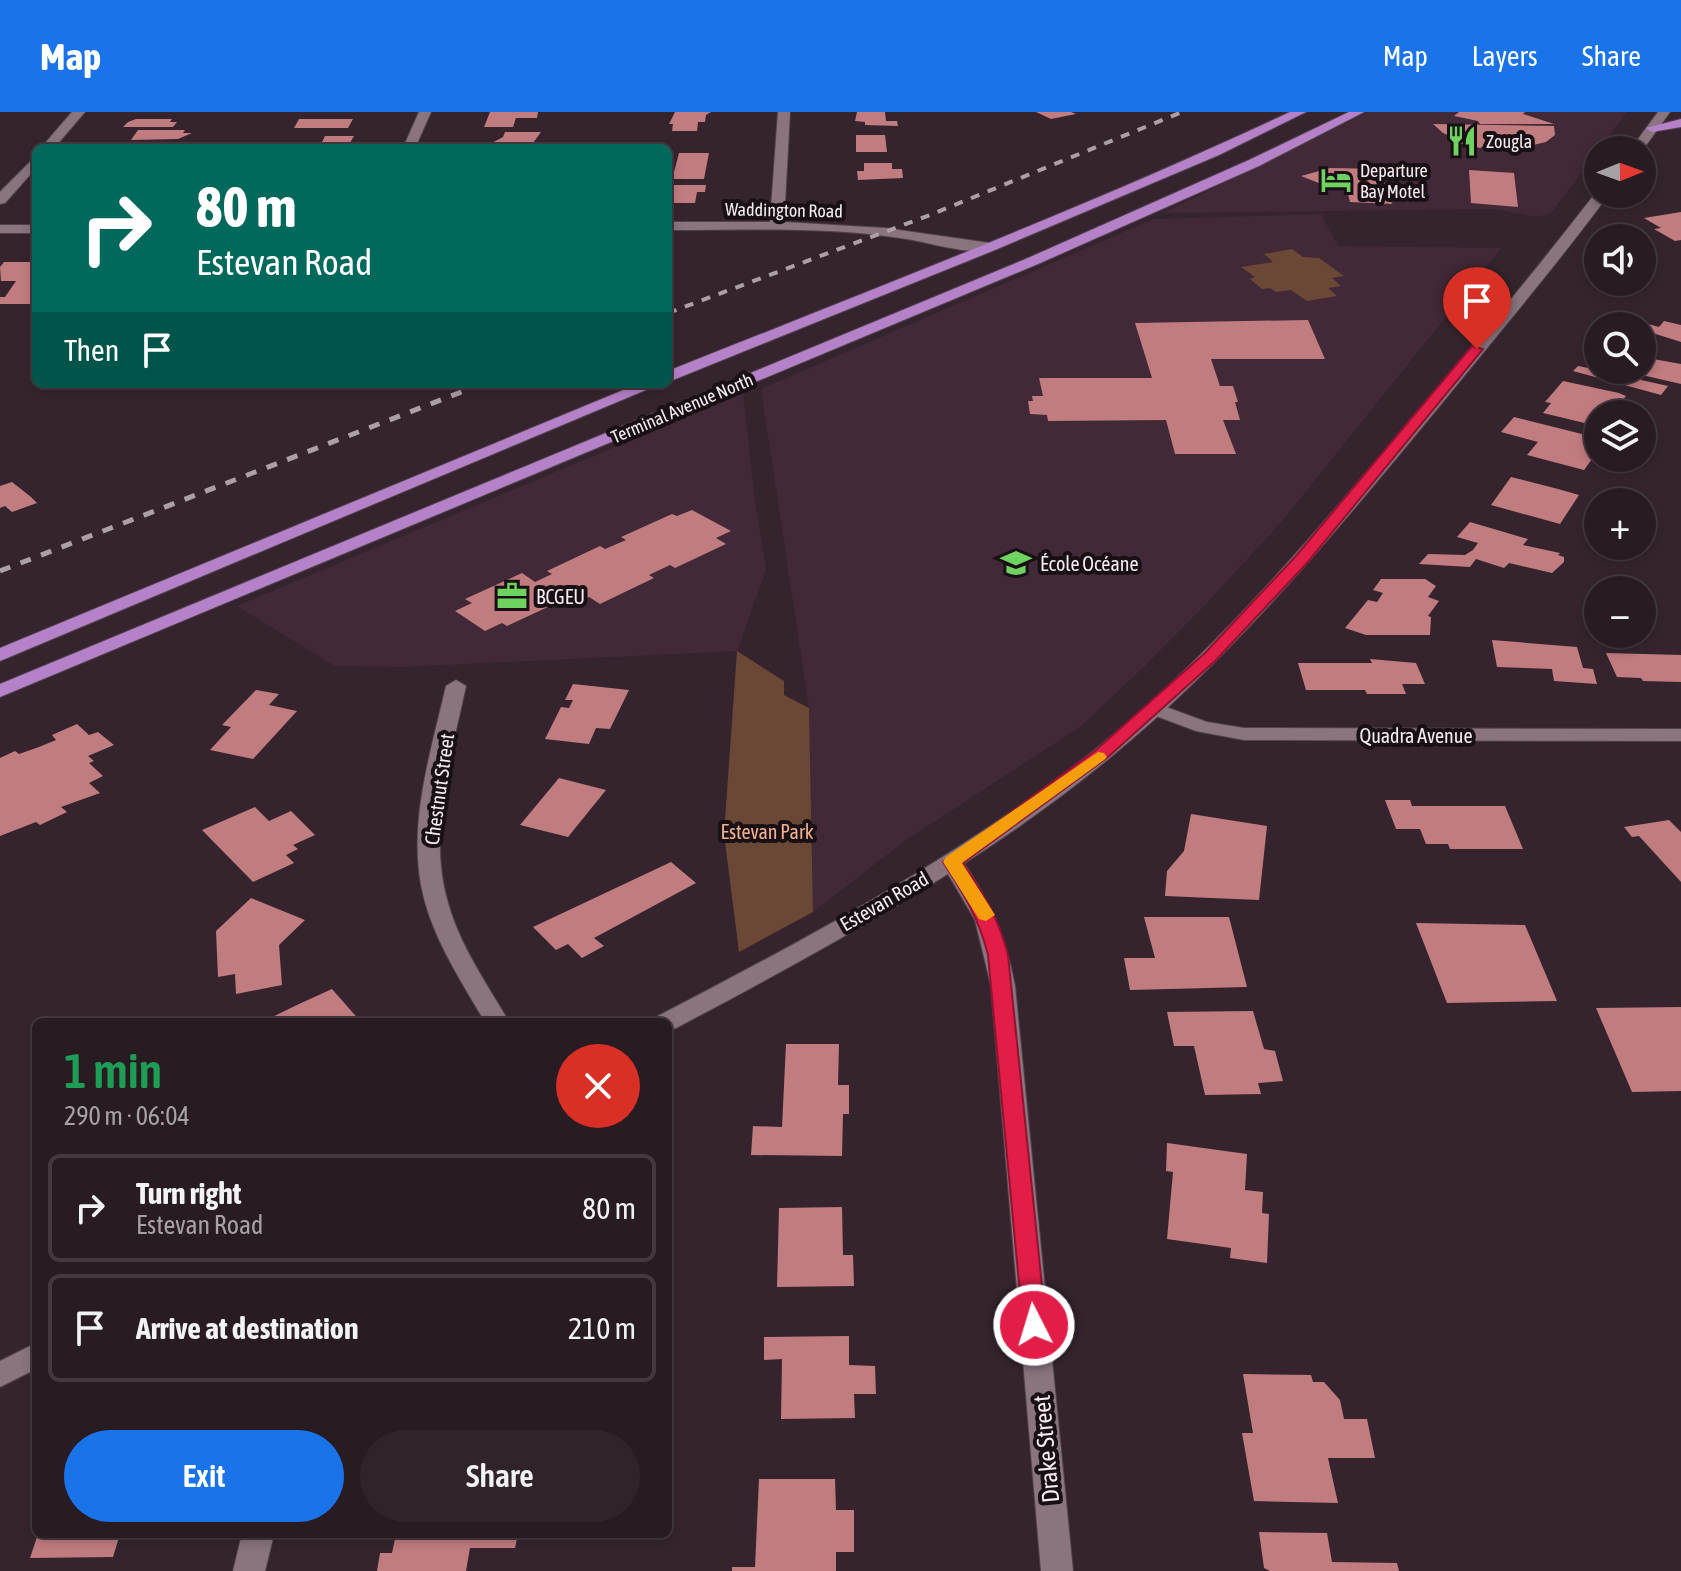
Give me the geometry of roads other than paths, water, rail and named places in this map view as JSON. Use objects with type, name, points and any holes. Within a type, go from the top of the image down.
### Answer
[{"type":"main road","name":"Terminal Avenue North","points":[[672,375],[990,247],[1215,152],[1300,112]]},
{"type":"main road","name":"Terminal Avenue North","points":[[0,691],[1033,261],[1254,163],[1358,112]]},
{"type":"main road","points":[[1652,128],[1681,123]]},
{"type":"main road","points":[[825,347],[867,315],[975,271],[991,259],[990,247],[1025,245],[1158,193],[1254,163]]},
{"type":"main road","name":"Terminal Avenue North","points":[[0,655],[642,388]]},
{"type":"street","points":[[51,144],[79,112]]},
{"type":"street","points":[[411,144],[425,112]]},
{"type":"street","points":[[777,226],[784,112]]},
{"type":"street","points":[[1646,136],[1664,112]]},
{"type":"street","points":[[0,200],[32,164]]},
{"type":"street","name":"Estevan Road","points":[[672,1019],[952,862],[1066,782],[1155,709],[1301,560],[1590,208]]},
{"type":"street","name":"Waddington Road","points":[[672,226],[777,226],[900,233],[950,245],[990,247]]},
{"type":"street","points":[[0,229],[32,229]]},
{"type":"street","name":"Chestnut Street","points":[[456,686],[433,801],[429,846],[432,886],[445,927],[495,1018]]},
{"type":"street","name":"Quadra Avenue","points":[[1155,709],[1203,727],[1256,734],[1681,735]]},
{"type":"street","name":"Drake Street","points":[[952,862],[991,925],[1003,986],[1057,1571]]},
{"type":"street","points":[[0,1375],[32,1357]]},
{"type":"street","points":[[249,1571],[257,1538]]},
{"type":"railway","points":[[672,312],[930,215],[1182,112]]},
{"type":"railway","points":[[0,571],[472,388]]},
{"type":"place","name":"Zougla","points":[[1462,141]]},
{"type":"place","name":"Departure Bay Motel","points":[[1336,180]]},
{"type":"place","name":"École Océane","points":[[1016,563]]},
{"type":"place","name":"BCGEU","points":[[512,596]]},
{"type":"park label","name":"Estevan Park","points":[[767,831]]}]
